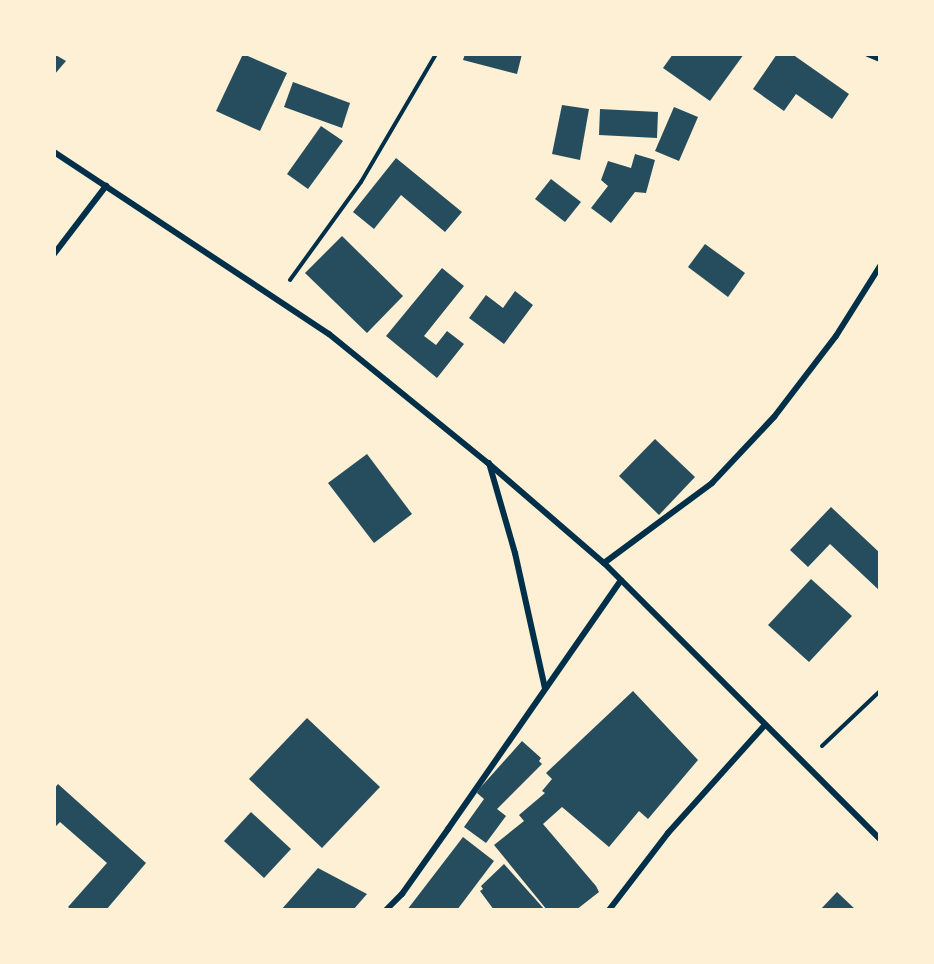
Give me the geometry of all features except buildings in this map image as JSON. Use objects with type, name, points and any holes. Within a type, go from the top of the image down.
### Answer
[{"type":"street","points":[[868,54],[880,59]]},
{"type":"street","points":[[54,152],[329,334],[488,463],[604,563],[880,839]]},
{"type":"street","points":[[54,254],[106,186]]},
{"type":"street","points":[[604,563],[712,483],[767,425],[836,336],[880,266]]},
{"type":"street","points":[[488,463],[515,553],[545,688]]},
{"type":"street","points":[[386,910],[402,894],[621,580]]},
{"type":"street","points":[[609,910],[668,833],[765,725]]},
{"type":"path","points":[[276,300],[361,182],[436,54]]},
{"type":"path","points":[[804,763],[880,691]]}]
